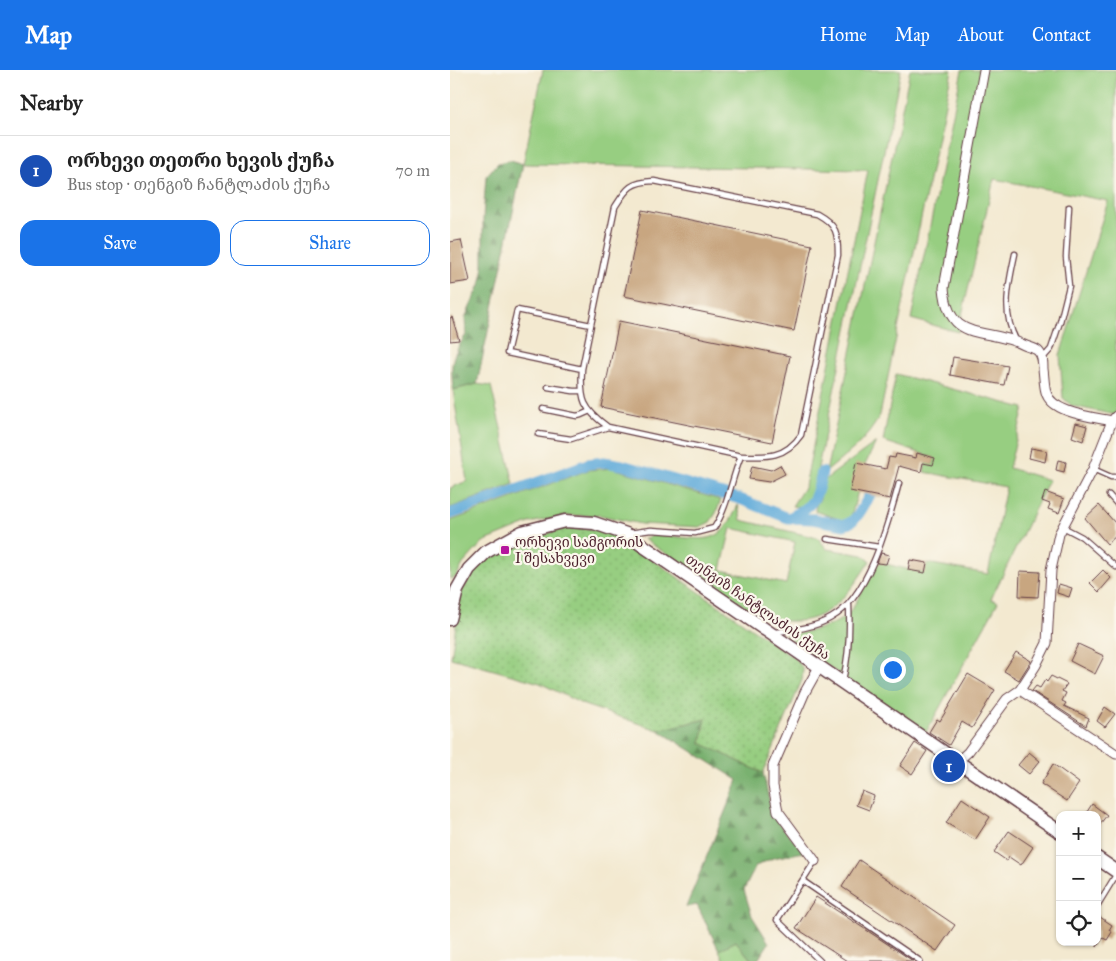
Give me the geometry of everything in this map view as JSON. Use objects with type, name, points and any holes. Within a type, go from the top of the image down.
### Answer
[{"type":"street","points":[[957,762],[968,752],[1007,699],[1020,690],[1047,643],[1051,570],[1059,534],[1093,469],[1114,418],[1073,413],[1054,405],[1046,393],[1042,358],[1038,351],[1016,341],[966,330],[955,322],[945,305],[944,288],[984,70]]},
{"type":"street","name":"თენგიზ ჩანტლაძის ქუჩა","points":[[450,619],[454,589],[469,569],[486,552],[522,532],[566,521],[594,523],[626,534],[1056,829]]},
{"type":"street","points":[[815,861],[778,811],[773,786],[773,766],[805,692],[819,667]]},
{"type":"street","points":[[1020,690],[1116,754]]},
{"type":"street","points":[[1101,861],[1116,871]]},
{"type":"lane","points":[[654,181],[817,214],[831,222],[838,238],[838,255],[801,435],[795,444],[781,453],[769,457],[741,456],[608,427],[595,418],[584,404],[580,390],[582,369],[615,207],[625,191],[638,182],[654,181]]},
{"type":"lane","points":[[1042,358],[1051,349],[1069,286],[1066,258],[1069,207]]},
{"type":"lane","points":[[1015,254],[1007,303],[1010,328],[1016,341]]},
{"type":"lane","points":[[582,369],[507,352],[517,310],[591,325]]},
{"type":"lane","points":[[548,387],[573,391],[580,390]]},
{"type":"lane","points":[[543,409],[577,416],[582,416],[590,411]]},
{"type":"lane","points":[[538,434],[571,439],[608,427]]},
{"type":"lane","points":[[626,534],[651,530],[695,533],[714,528],[723,511],[732,478],[741,456]]},
{"type":"lane","points":[[1093,469],[1114,478]]},
{"type":"lane","points":[[771,633],[805,628],[831,618],[849,605],[868,576],[900,484]]},
{"type":"lane","points":[[1109,496],[1116,504]]},
{"type":"lane","points":[[1063,527],[1082,537],[1116,567]]},
{"type":"lane","points":[[827,539],[878,547]]},
{"type":"lane","points":[[842,684],[847,662],[850,631],[849,605]]},
{"type":"lane","points":[[815,861],[777,920],[820,961]]},
{"type":"lane","points":[[1100,901],[1116,875]]},
{"type":"lane","points":[[802,881],[920,961]]},
{"type":"green space","points":[[543,70],[901,70],[815,482],[810,500],[801,507],[792,506],[805,486],[868,170],[523,164]]},
{"type":"green space","points":[[910,70],[952,70],[880,415],[863,439],[826,472]]},
{"type":"green space","points":[[962,70],[1116,70],[1116,415],[1072,406],[1063,398],[1060,355],[1108,201],[994,179],[958,332],[911,319]]},
{"type":"green space","points":[[511,160],[523,164],[477,384],[453,390],[454,355],[466,335],[465,318],[480,285],[483,272],[483,219],[486,176],[498,163]]},
{"type":"green space","points":[[896,374],[1024,408],[1009,468],[1049,480],[991,599],[998,602],[924,736],[785,635],[820,629],[844,617],[857,600],[877,562],[924,573],[927,563],[988,574],[1006,487],[924,472],[926,463],[933,465],[935,458],[883,441]]},
{"type":"green space","points":[[477,384],[491,386],[514,484],[450,508],[450,488],[467,481],[453,390]]},
{"type":"green space","points":[[876,442],[865,465],[851,517],[848,520],[842,520],[815,511],[820,499],[823,481]]},
{"type":"green space","points":[[612,468],[721,500],[710,522],[700,527],[641,524],[599,515],[565,516],[529,523],[483,542],[463,564],[456,577],[450,579],[450,521],[588,470]]},
{"type":"green space","points":[[738,505],[741,520],[818,538],[827,549],[863,555],[870,561],[849,591],[821,615],[797,621],[784,621],[761,617],[644,539],[657,535],[695,538],[712,537],[726,527]],"holes":[[[731,528],[795,542],[786,584],[721,570]]]},
{"type":"green space","points":[[566,528],[596,529],[621,538],[796,659],[803,669],[802,680],[763,773],[701,743],[706,719],[658,730],[584,705],[540,683],[451,658],[461,592],[475,570],[490,557],[510,546]]},
{"type":"green space","points":[[706,719],[701,743],[763,773],[773,816],[804,852],[773,858],[756,866],[744,890],[752,916],[769,943],[757,961],[752,961],[736,941],[719,950],[697,905],[686,907],[738,780],[658,730]]},
{"type":"green space","points":[[736,941],[752,961],[724,961],[719,950]]},
{"type":"building","points":[[642,210],[812,245],[794,331],[624,296]]},
{"type":"building","points":[[461,240],[470,281],[450,284],[450,242]]},
{"type":"building","points":[[452,317],[459,340],[450,341],[450,318]]},
{"type":"building","points":[[619,321],[790,356],[772,442],[601,407]]},
{"type":"building","points":[[953,357],[1008,366],[1004,385],[950,375]]},
{"type":"building","points":[[1076,423],[1087,426],[1083,441],[1072,437]]},
{"type":"building","points":[[1031,448],[1047,451],[1045,462],[1029,458]]},
{"type":"building","points":[[917,453],[935,458],[933,465],[923,463],[921,472],[899,466],[890,499],[850,491],[856,463],[886,469],[889,457],[895,458],[896,454],[916,458]]},
{"type":"building","points":[[1058,460],[1066,462],[1064,472],[1056,470]]},
{"type":"building","points":[[780,465],[785,474],[769,482],[749,479],[752,466],[771,470]]},
{"type":"building","points":[[1045,492],[1064,499],[1059,513],[1048,509],[1050,504],[1042,501]]},
{"type":"building","points":[[1099,505],[1116,524],[1116,536],[1107,544],[1085,518]]},
{"type":"building","points":[[881,553],[889,555],[886,564],[877,563]]},
{"type":"building","points":[[910,560],[927,563],[925,573],[908,570]]},
{"type":"building","points":[[1103,570],[1111,578],[1099,592],[1090,583]]},
{"type":"building","points":[[1020,571],[1040,572],[1038,597],[1019,596]]},
{"type":"building","points":[[1059,584],[1072,588],[1069,597],[1057,593]]},
{"type":"building","points":[[1078,644],[1104,656],[1095,674],[1070,661]]},
{"type":"building","points":[[1016,652],[1031,661],[1019,680],[1004,671]]},
{"type":"building","points":[[968,674],[995,690],[972,728],[962,722],[949,745],[929,732],[937,719],[940,721]]},
{"type":"building","points":[[1051,676],[1067,684],[1062,691],[1066,693],[1062,701],[1066,703],[1064,706],[1089,718],[1086,726],[1032,691],[1036,686],[1040,688],[1045,680],[1047,682]]},
{"type":"building","points":[[1105,707],[1115,714],[1105,727],[1097,721]]},
{"type":"building","points":[[915,743],[927,751],[912,774],[900,766]]},
{"type":"building","points":[[1029,752],[1040,761],[1029,774],[1018,765]]},
{"type":"building","points":[[1053,764],[1079,783],[1067,801],[1041,784]]},
{"type":"building","points":[[862,791],[874,796],[869,810],[856,805]]},
{"type":"building","points":[[962,798],[990,817],[975,840],[946,823]]},
{"type":"building","points":[[1092,804],[1107,815],[1101,823],[1101,811],[1088,811]]},
{"type":"building","points":[[1009,831],[1033,847],[1021,865],[1009,857],[1007,861],[994,852]]},
{"type":"building","points":[[859,860],[955,925],[937,951],[842,887]]},
{"type":"building","points":[[816,897],[913,961],[847,961],[796,928]]},
{"type":"building","points":[[1101,918],[1112,925],[1109,930],[1112,932],[1107,940],[1103,938],[1101,941]]},
{"type":"waterway","points":[[450,514],[588,464],[604,462],[622,465],[740,499],[788,518],[813,519],[844,525],[853,521],[870,495]]},
{"type":"waterway","points":[[791,517],[806,508],[814,499],[822,472]]},
{"type":"place","name":"ორხევი სამგორის I შესახვევი","points":[[505,550]]},
{"type":"place","name":"ორხევი თეთრი ხევის ქუჩა","points":[[949,766]]}]
